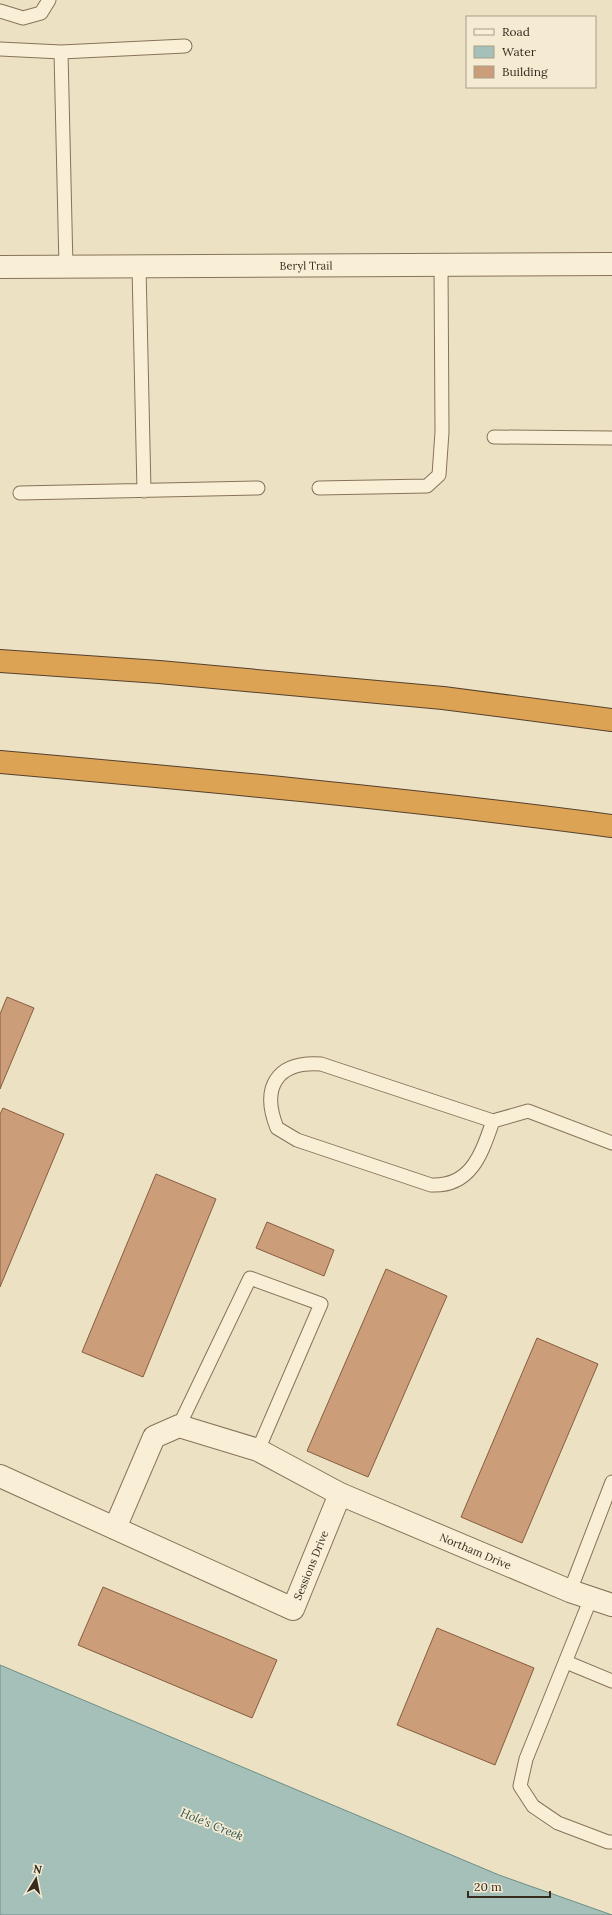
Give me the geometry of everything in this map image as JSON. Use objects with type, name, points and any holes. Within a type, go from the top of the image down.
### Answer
[{"type":"highway","points":[[0,661],[159,672],[443,698],[612,720]]},
{"type":"highway","points":[[0,762],[285,788],[479,808],[612,826]]},
{"type":"street","name":"Beryl Trail","points":[[0,267],[612,264]]},
{"type":"street","points":[[115,1528],[154,1437],[179,1426],[258,1450],[340,1494]]},
{"type":"street","name":"Sessions Drive","points":[[0,1476],[293,1609],[340,1494]]},
{"type":"street","name":"Northam Drive","points":[[340,1494],[570,1590],[612,1605]]},
{"type":"lane","points":[[0,11],[23,18],[41,13],[49,0]]},
{"type":"lane","points":[[0,49],[61,52],[185,46]]},
{"type":"lane","points":[[61,52],[66,267]]},
{"type":"lane","points":[[320,488],[427,486],[439,475],[442,432],[441,265]]},
{"type":"lane","points":[[139,266],[144,491]]},
{"type":"lane","points":[[494,437],[612,438]]},
{"type":"lane","points":[[20,493],[258,488]]},
{"type":"lane","points":[[493,1121],[480,1156],[471,1169],[452,1182],[441,1186],[431,1185],[297,1140],[277,1128],[270,1102],[272,1087],[280,1074],[292,1066],[307,1063],[321,1064],[493,1121],[528,1111],[612,1143]]},
{"type":"lane","points":[[179,1426],[250,1278],[322,1304],[258,1450]]},
{"type":"lane","points":[[570,1590],[612,1482]]},
{"type":"lane","points":[[592,1598],[526,1759],[520,1786],[533,1806],[558,1823],[608,1842],[612,1842]]},
{"type":"lane","points":[[566,1662],[612,1681]]},
{"type":"water","name":"Hole's Creek","points":[[0,1665],[499,1875],[612,1915],[0,1915]]},
{"type":"building","points":[[7,997],[34,1008],[0,1089],[0,1014]]},
{"type":"building","points":[[3,1108],[64,1134],[0,1287],[0,1114]]},
{"type":"building","points":[[156,1174],[216,1199],[143,1377],[82,1352]]},
{"type":"building","points":[[267,1222],[334,1250],[324,1276],[256,1248]]},
{"type":"building","points":[[386,1269],[447,1296],[368,1477],[307,1451]]},
{"type":"building","points":[[537,1338],[598,1364],[522,1543],[461,1517]]},
{"type":"building","points":[[103,1587],[277,1660],[252,1718],[78,1645]]},
{"type":"building","points":[[437,1628],[534,1668],[495,1765],[397,1725]]}]
